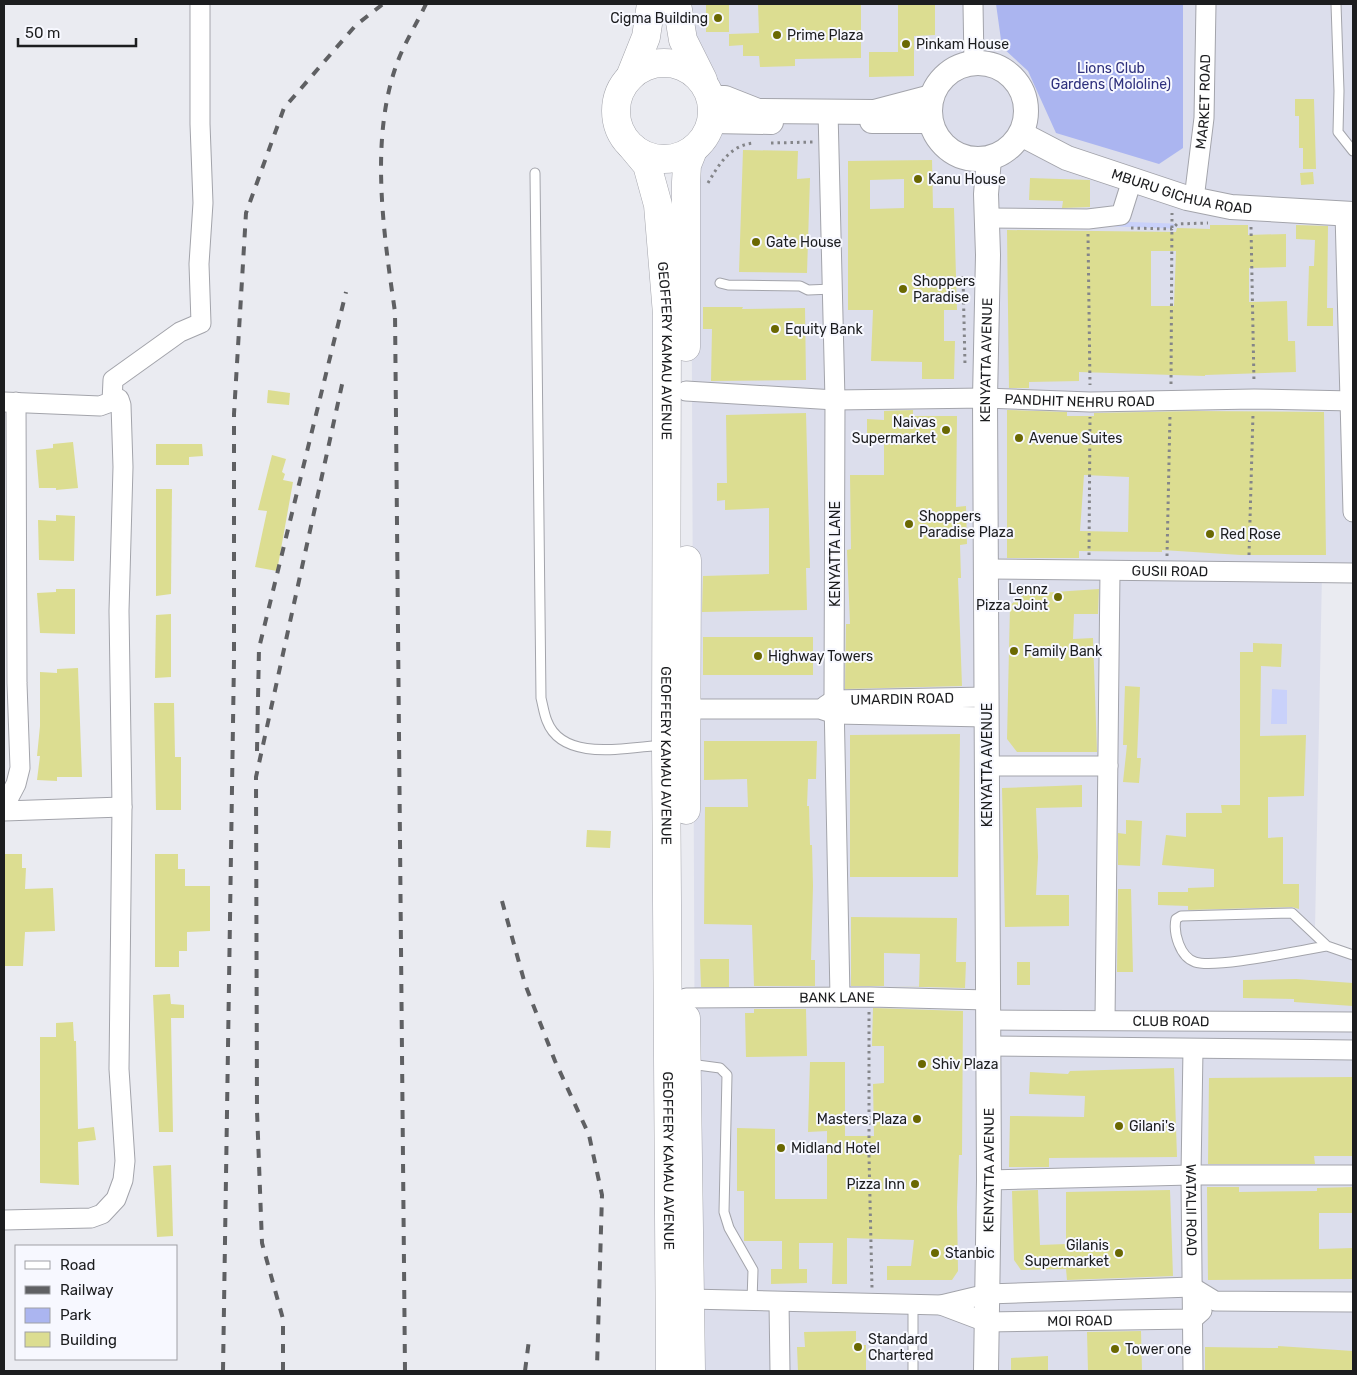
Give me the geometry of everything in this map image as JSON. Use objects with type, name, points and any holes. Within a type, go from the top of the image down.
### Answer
[{"type":"highway","points":[[651,4],[646,37],[630,77],[621,90],[616,105],[617,120],[622,135],[632,147],[646,156],[662,159],[678,157],[693,150],[705,137],[710,101],[683,40],[678,4]]},
{"type":"highway","points":[[630,77],[644,67],[653,64],[661,62],[679,64],[694,73],[710,101]]},
{"type":"highway","name":"GEOFFERY KAMAU AVENUE","points":[[632,147],[647,165],[652,182],[662,236],[667,314],[666,745],[670,1371]]},
{"type":"highway","name":"GEOFFERY KAMAU AVENUE","points":[[691,1371],[686,998],[686,182],[687,166],[693,150]]},
{"type":"street","points":[[112,402],[114,380],[180,332],[201,323],[199,264],[203,203],[200,124],[200,4]]},
{"type":"street","points":[[973,4],[974,62]]},
{"type":"street","name":"MARKET ROAD","points":[[1183,197],[1204,118],[1206,4]]},
{"type":"street","points":[[974,62],[999,67],[1014,78],[1023,93],[1026,111],[1020,134],[1004,152],[989,158],[974,160],[958,156],[945,148],[936,136],[930,121],[931,97],[944,76],[974,62]]},
{"type":"street","points":[[829,125],[931,97]]},
{"type":"street","points":[[710,101],[725,98],[758,111],[829,125],[930,121]]},
{"type":"street","name":"KENYATTA LANE","points":[[829,125],[835,400],[829,708],[840,997]]},
{"type":"street","name":"MBURU GICHUA ROAD","points":[[1020,134],[1067,158],[1183,197],[1251,208],[1349,213]]},
{"type":"street","name":"KENYATTA AVENUE","points":[[986,1371],[989,1180],[986,766],[988,569],[985,398],[989,158]]},
{"type":"street","points":[[987,218],[1088,219],[1121,215],[1132,180]]},
{"type":"street","points":[[1349,213],[1353,512]]},
{"type":"street","name":"PANDHIT NEHRU ROAD","points":[[686,391],[835,400],[985,398],[1090,402],[1254,399],[1353,401]]},
{"type":"street","points":[[4,807],[16,784],[20,768],[10,402],[100,406],[119,399],[122,415],[119,611],[122,807],[119,1069],[124,1161],[123,1180],[116,1199],[102,1214],[91,1218],[4,1220]]},
{"type":"street","name":"GUSII ROAD","points":[[988,569],[1110,572],[1353,573]]},
{"type":"street","points":[[1105,1020],[1110,572]]},
{"type":"street","name":"UMARDIN ROAD","points":[[686,709],[986,707]]},
{"type":"street","points":[[986,766],[1108,766]]},
{"type":"street","points":[[4,811],[122,807]]},
{"type":"street","name":"BANK LANE","points":[[686,998],[870,997],[988,1010]]},
{"type":"street","name":"CLUB ROAD","points":[[988,1010],[1030,1020],[1344,1022]]},
{"type":"street","points":[[1030,1020],[1031,1047]]},
{"type":"street","points":[[1139,1021],[1140,1048]]},
{"type":"street","points":[[1170,1021],[1170,1049]]},
{"type":"street","points":[[1218,1021],[1218,1049]]},
{"type":"street","points":[[1248,1021],[1249,1050]]},
{"type":"street","points":[[1344,1022],[1344,1050]]},
{"type":"street","name":"CLUB ROAD","points":[[987,1046],[1344,1050]]},
{"type":"street","name":"WATALII ROAD","points":[[1192,1049],[1193,1371]]},
{"type":"street","points":[[989,1180],[1191,1175],[1353,1175]]},
{"type":"street","points":[[1192,1287],[1215,1300],[1353,1302]]},
{"type":"street","name":"MOI ROAD","points":[[690,1299],[941,1306],[987,1294],[1192,1287]]},
{"type":"street","points":[[1193,1319],[1215,1300]]},
{"type":"street","points":[[779,1302],[780,1371]]},
{"type":"street","name":"MOI ROAD","points":[[941,1306],[986,1322],[1193,1319]]},
{"type":"lane","points":[[1336,4],[1339,91],[1338,132],[1353,151]]},
{"type":"lane","points":[[535,173],[541,698],[547,722],[557,737],[569,745],[586,750],[666,745]]},
{"type":"lane","points":[[720,283],[728,285],[800,286],[808,290],[833,290]]},
{"type":"lane","points":[[1328,946],[1218,963],[1195,962],[1188,958],[1181,948],[1176,936],[1175,924],[1181,916],[1292,913],[1328,946],[1353,955]]},
{"type":"lane","points":[[688,1063],[720,1068],[727,1075],[724,1212],[728,1228],[753,1270],[752,1302]]},
{"type":"lane","points":[[913,1305],[913,1371]]},
{"type":"path","points":[[706,187],[717,167],[736,147],[829,125]]},
{"type":"path","points":[[1166,572],[1171,400],[1172,229],[1183,197]]},
{"type":"path","points":[[1249,573],[1254,399],[1251,208]]},
{"type":"path","points":[[1088,219],[1089,571]]},
{"type":"path","points":[[1127,228],[1172,229],[1177,224],[1213,223]]},
{"type":"path","points":[[870,997],[869,1146],[872,1304]]},
{"type":"shaded area","points":[[673,4],[1353,4],[1353,573],[1322,574],[1315,930],[1328,945],[1353,954],[1353,1371],[696,1371],[691,147],[700,140],[710,125],[715,103]]},
{"type":"shaded area","points":[[1272,689],[1287,690],[1287,724],[1271,724]]},
{"type":"green space","name":"Lions Club Gardens (Mololine)","points":[[996,4],[1183,4],[1183,148],[1159,164],[1056,133],[1028,71],[1002,47]]},
{"type":"building","name":"Cigma Building","points":[[706,4],[729,4],[729,32],[706,32]]},
{"type":"building","points":[[758,4],[861,4],[861,58],[795,59],[795,66],[760,67],[759,56],[743,56],[743,45],[729,46],[729,34],[759,33]]},
{"type":"building","name":"Pinkam House","points":[[898,4],[935,4],[935,35],[914,36],[914,76],[869,77],[869,52],[898,52]]},
{"type":"building","points":[[1295,99],[1314,99],[1316,169],[1303,169],[1303,148],[1299,148],[1299,116],[1295,116]]},
{"type":"building","points":[[743,150],[798,151],[797,179],[810,178],[807,273],[739,272]]},
{"type":"building","points":[[932,160],[933,208],[954,208],[957,310],[944,310],[944,341],[955,341],[954,379],[922,379],[922,362],[871,361],[873,310],[848,310],[848,161]],"holes":[[[904,179],[904,208],[870,209],[870,180]]]},
{"type":"building","points":[[1313,172],[1314,184],[1301,185],[1300,173]]},
{"type":"building","points":[[1030,178],[1090,180],[1090,207],[1062,208],[1063,201],[1029,200]]},
{"type":"building","points":[[1210,225],[1248,225],[1248,235],[1286,234],[1286,267],[1249,268],[1249,302],[1287,301],[1288,341],[1295,341],[1296,372],[1205,376],[1079,372],[1079,381],[1029,382],[1029,388],[1009,388],[1007,230],[1176,232],[1177,228],[1210,229]],"holes":[[[1151,251],[1176,251],[1174,306],[1151,306]]]},
{"type":"building","points":[[1296,225],[1328,226],[1327,308],[1333,308],[1333,326],[1307,326],[1309,266],[1314,266],[1315,240],[1296,239]]},
{"type":"building","name":"Equity Bank","points":[[703,307],[743,307],[742,309],[805,308],[806,380],[711,381],[712,329],[703,329]]},
{"type":"building","points":[[268,390],[290,393],[289,405],[267,403]]},
{"type":"building","points":[[913,410],[913,416],[957,416],[956,507],[966,506],[967,544],[960,545],[961,578],[958,578],[962,686],[845,689],[846,624],[850,624],[847,550],[851,549],[850,475],[884,475],[884,439],[867,439],[867,419],[884,420],[884,411]]},
{"type":"building","points":[[1007,410],[1067,412],[1067,416],[1094,416],[1094,413],[1194,411],[1324,412],[1326,555],[1241,555],[1162,550],[1162,552],[1079,551],[1079,558],[1007,558]],"holes":[[[1084,475],[1129,477],[1128,532],[1080,531]]]},
{"type":"building","points":[[806,413],[810,568],[806,568],[807,610],[702,612],[703,576],[769,574],[769,508],[725,510],[725,500],[717,501],[717,483],[727,483],[726,415]]},
{"type":"building","points":[[73,442],[78,488],[56,490],[56,488],[39,488],[36,450],[53,448],[53,444]]},
{"type":"building","points":[[156,444],[202,444],[203,456],[189,457],[189,465],[156,465]]},
{"type":"building","points":[[272,455],[286,459],[282,472],[285,474],[283,480],[293,482],[277,571],[255,567],[267,511],[258,510]]},
{"type":"building","points":[[156,489],[172,489],[171,594],[156,596]]},
{"type":"building","points":[[56,515],[75,516],[74,561],[39,560],[38,520],[56,521]]},
{"type":"building","points":[[56,589],[75,589],[75,634],[40,633],[37,593],[56,592]]},
{"type":"building","points":[[1099,589],[1098,614],[1074,614],[1073,639],[1093,638],[1097,752],[1017,752],[1007,739],[1010,605],[1025,594]]},
{"type":"building","points":[[171,614],[171,677],[155,678],[156,615]]},
{"type":"building","name":"Highway Towers","points":[[703,637],[813,637],[813,675],[703,675]]},
{"type":"building","points":[[1253,643],[1282,644],[1281,667],[1261,666],[1260,736],[1306,735],[1304,796],[1268,797],[1268,838],[1283,837],[1283,884],[1299,884],[1299,909],[1292,907],[1188,910],[1188,906],[1158,905],[1158,892],[1188,892],[1188,888],[1214,887],[1214,869],[1162,865],[1166,835],[1186,837],[1186,813],[1222,813],[1221,805],[1240,805],[1240,652],[1253,652]]},
{"type":"building","points":[[78,668],[82,777],[57,777],[57,781],[37,780],[40,756],[37,756],[40,726],[40,672],[57,673],[57,669]]},
{"type":"building","points":[[1125,686],[1140,687],[1137,758],[1141,758],[1139,783],[1123,782],[1127,745],[1123,745]]},
{"type":"building","points":[[154,703],[174,703],[175,757],[181,757],[181,810],[156,810]]},
{"type":"building","points":[[960,734],[958,877],[850,877],[850,735]]},
{"type":"building","points":[[704,741],[817,741],[816,779],[808,779],[807,806],[809,806],[810,845],[812,845],[811,960],[815,960],[815,986],[754,986],[752,925],[704,924],[705,807],[748,807],[747,779],[704,780]]},
{"type":"building","points":[[1082,785],[1082,807],[1036,808],[1038,857],[1036,895],[1069,895],[1069,926],[1005,927],[1002,788]]},
{"type":"building","points":[[1126,820],[1142,821],[1140,866],[1118,865],[1118,833],[1126,834]]},
{"type":"building","points":[[587,830],[611,831],[610,848],[586,847]]},
{"type":"building","points":[[5,854],[22,854],[22,868],[26,868],[25,889],[53,888],[55,931],[25,932],[23,966],[4,966]]},
{"type":"building","points":[[155,854],[178,854],[178,869],[185,869],[185,886],[210,886],[210,931],[187,932],[187,951],[179,951],[179,967],[155,967]]},
{"type":"building","points":[[1118,889],[1131,889],[1133,972],[1117,972]]},
{"type":"building","points":[[851,917],[957,918],[956,962],[966,962],[965,988],[919,987],[920,954],[884,953],[884,986],[851,986]]},
{"type":"building","points":[[700,959],[729,959],[729,987],[701,987]]},
{"type":"building","points":[[1017,962],[1030,962],[1030,985],[1017,985]]},
{"type":"building","points":[[1296,979],[1353,983],[1353,1006],[1294,1002],[1294,999],[1243,998],[1243,980]]},
{"type":"building","points":[[170,994],[171,1004],[184,1005],[184,1018],[171,1018],[173,1132],[159,1132],[153,995]]},
{"type":"building","points":[[873,1008],[963,1011],[962,1155],[959,1155],[957,1207],[958,1271],[952,1280],[887,1280],[887,1266],[911,1266],[914,1240],[847,1238],[847,1284],[832,1284],[833,1243],[799,1243],[799,1269],[807,1269],[807,1283],[771,1284],[771,1269],[782,1269],[782,1241],[744,1241],[744,1191],[737,1191],[737,1128],[775,1129],[775,1199],[827,1199],[827,1131],[808,1132],[810,1062],[845,1062],[845,1136],[874,1136],[873,1084],[884,1083],[884,1046],[872,1046]]},
{"type":"building","points":[[754,1009],[806,1009],[807,1056],[746,1057],[745,1013],[754,1013]]},
{"type":"building","points":[[73,1022],[74,1041],[76,1041],[78,1129],[94,1127],[96,1140],[78,1142],[79,1185],[40,1183],[40,1037],[56,1037],[56,1023]]},
{"type":"building","name":"Gilani's","points":[[1174,1068],[1177,1157],[1049,1158],[1049,1167],[1009,1167],[1010,1116],[1084,1117],[1085,1096],[1029,1094],[1030,1072],[1068,1074],[1070,1071]]},
{"type":"building","points":[[1353,1077],[1353,1156],[1314,1156],[1315,1164],[1208,1164],[1209,1078]]},
{"type":"building","points":[[171,1165],[173,1236],[157,1237],[153,1166]]},
{"type":"building","points":[[1207,1187],[1239,1187],[1239,1192],[1317,1191],[1317,1188],[1353,1187],[1353,1213],[1319,1213],[1319,1249],[1353,1248],[1353,1279],[1208,1280]]},
{"type":"building","points":[[1038,1190],[1040,1245],[1066,1244],[1066,1192],[1170,1190],[1173,1276],[1067,1280],[1066,1269],[1021,1270],[1014,1260],[1012,1191]]},
{"type":"building","points":[[856,1331],[856,1345],[866,1345],[866,1371],[798,1371],[797,1347],[805,1347],[804,1332]]},
{"type":"building","name":"Tower one","points":[[1141,1331],[1142,1371],[1088,1371],[1087,1332]]},
{"type":"building","points":[[1278,1346],[1353,1351],[1353,1371],[1205,1371],[1205,1347],[1278,1348]]},
{"type":"building","points":[[1048,1356],[1048,1371],[1011,1371],[1011,1358]]},
{"type":"waterway","points":[[1116,224],[1172,226]]},
{"type":"railway","points":[[223,1371],[234,659],[234,414],[246,213],[284,108],[356,25],[383,4]]},
{"type":"railway","points":[[405,1371],[395,312],[384,221],[381,159],[387,98],[395,69],[405,44],[426,4]]},
{"type":"railway","points":[[257,751],[259,648],[346,292]]},
{"type":"railway","points":[[283,1371],[283,1319],[262,1243],[257,1111],[256,777],[343,380]]},
{"type":"railway","points":[[502,901],[525,984],[555,1061],[589,1135],[602,1195],[597,1367]]},
{"type":"railway","points":[[525,1371],[529,1340]]},
{"type":"place","name":"Cigma Building","points":[[718,18]]},
{"type":"place","name":"Prime Plaza","points":[[777,35]]},
{"type":"place","name":"Pinkam House","points":[[906,44]]},
{"type":"place","name":"Kanu House","points":[[918,179]]},
{"type":"place","name":"Gate House","points":[[756,242]]},
{"type":"place","name":"Shoppers Paradise","points":[[903,289]]},
{"type":"place","name":"Equity Bank","points":[[775,329]]},
{"type":"place","name":"Naivas Supermarket","points":[[946,430]]},
{"type":"place","name":"Avenue Suites","points":[[1019,438]]},
{"type":"place","name":"Shoppers Paradise Plaza","points":[[909,524]]},
{"type":"place","name":"Red Rose","points":[[1210,534]]},
{"type":"place","name":"Lennz Pizza Joint","points":[[1058,597]]},
{"type":"place","name":"Family Bank","points":[[1014,651]]},
{"type":"place","name":"Highway Towers","points":[[758,656]]},
{"type":"place","name":"Shiv Plaza","points":[[922,1064]]},
{"type":"place","name":"Masters Plaza","points":[[917,1119]]},
{"type":"place","name":"Gilani's","points":[[1119,1126]]},
{"type":"place","name":"Midland Hotel","points":[[781,1148]]},
{"type":"place","name":"Pizza Inn","points":[[915,1184]]},
{"type":"place","name":"Stanbic","points":[[935,1253]]},
{"type":"place","name":"Gilanis Supermarket","points":[[1119,1253]]},
{"type":"place","name":"Standard Chartered","points":[[858,1347]]},
{"type":"place","name":"Tower one","points":[[1115,1349]]}]
